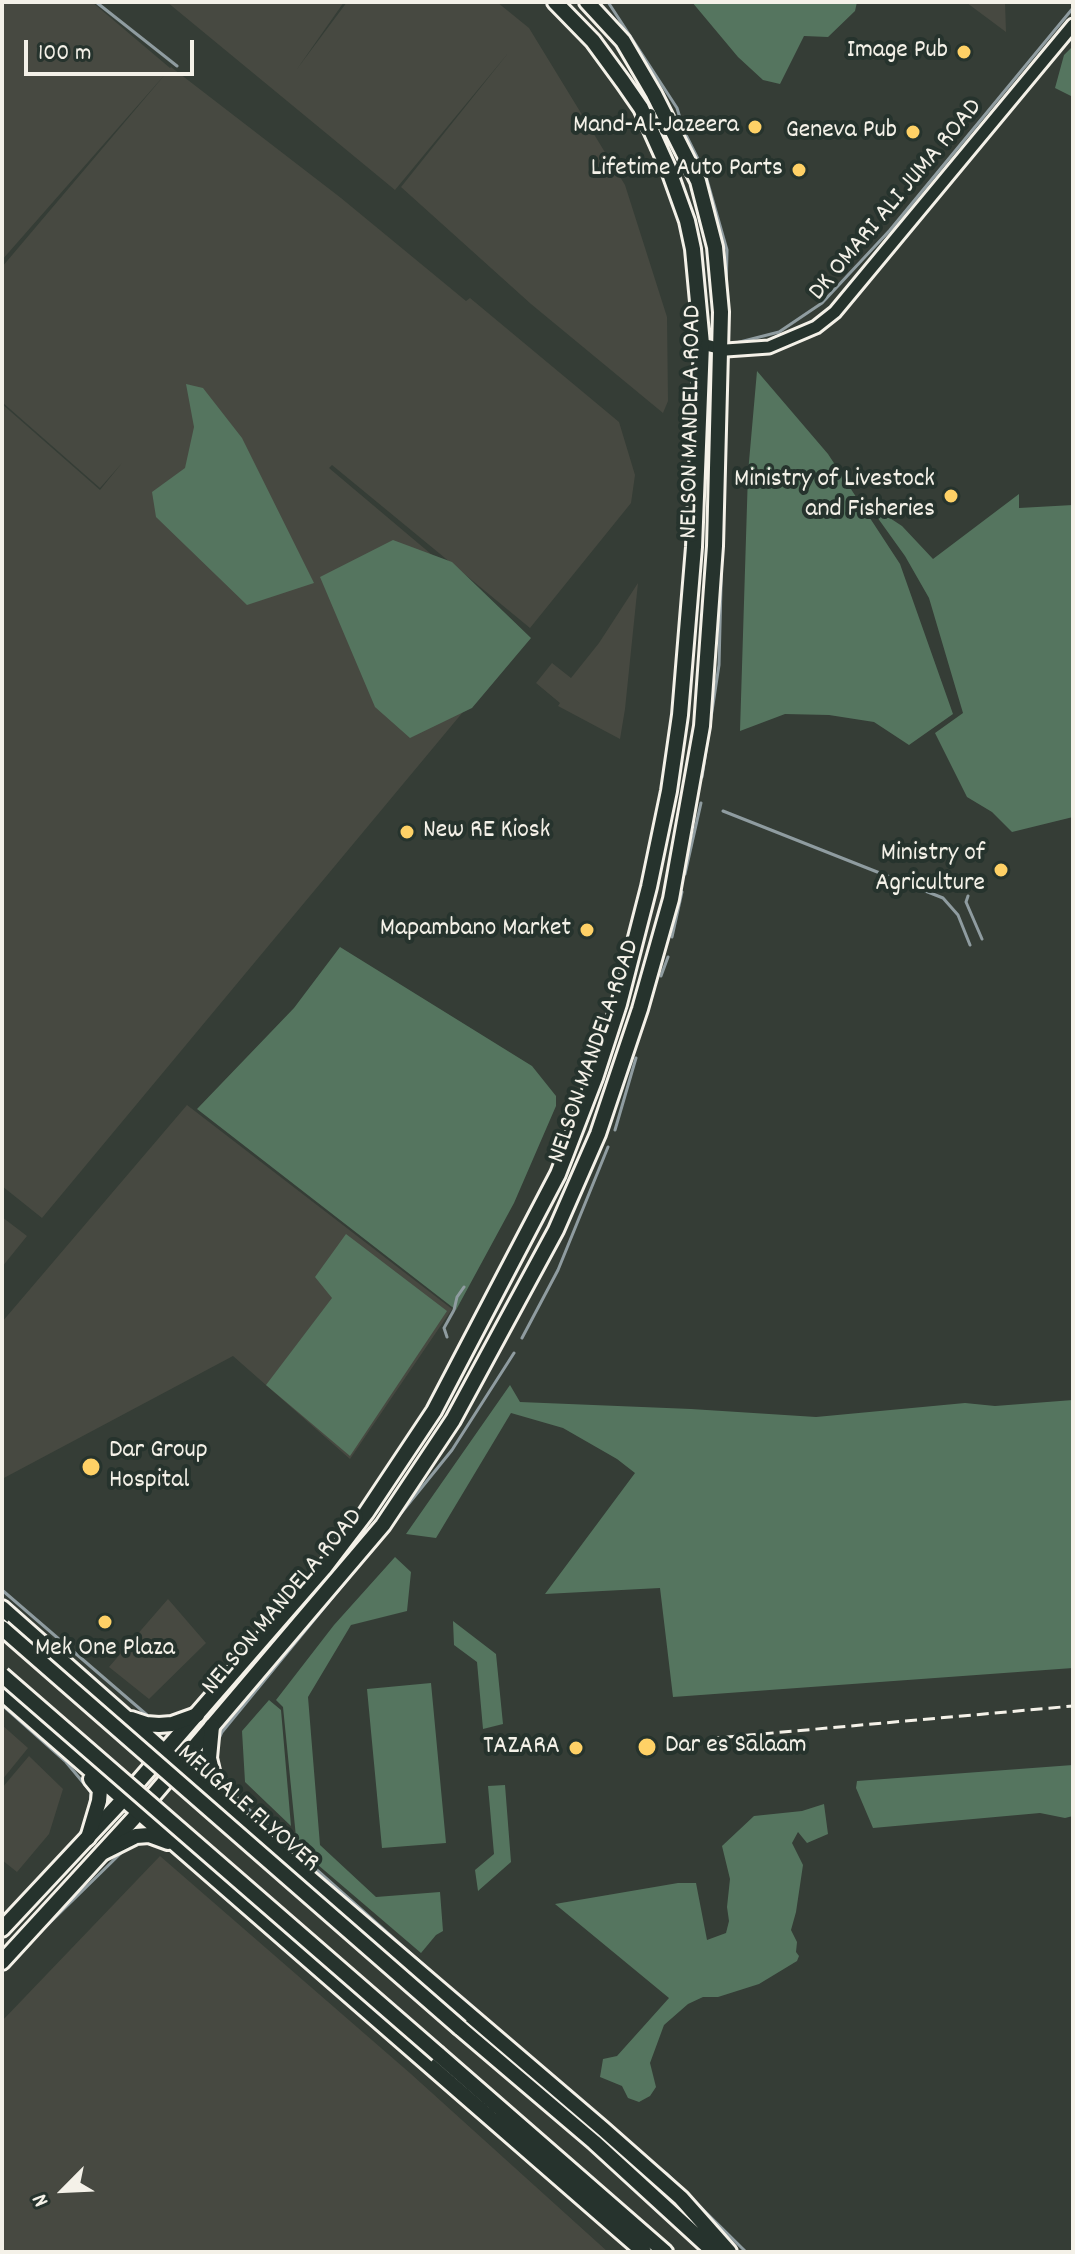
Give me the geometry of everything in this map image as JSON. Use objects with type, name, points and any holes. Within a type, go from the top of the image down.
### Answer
[{"type":"main road","name":"NELSON MANDELA ROAD","points":[[2,1929],[197,1715],[324,1568],[366,1513],[434,1411],[542,1209],[595,1078],[619,1004],[649,887],[669,791],[680,715],[694,547],[702,344],[693,249],[687,221],[668,168],[641,108],[593,41],[555,2]]},
{"type":"main road","name":"NELSON MANDELA ROAD","points":[[2,1962],[180,1765],[383,1525],[453,1420],[556,1230],[598,1134],[640,1009],[671,899],[702,726],[715,546],[721,312],[715,247],[698,181],[623,41],[587,2]]},
{"type":"main road","points":[[2,1608],[244,1822],[681,2198],[729,2252]]},
{"type":"main road","name":"MFUGALE FLYOVER","points":[[2,1628],[594,2142],[714,2252]]},
{"type":"main road","points":[[2,1675],[665,2252]]},
{"type":"main road","points":[[2,1693],[644,2252]]},
{"type":"main road","points":[[124,1716],[159,1725],[197,1715]]},
{"type":"main road","points":[[212,1726],[209,1758],[213,1775],[244,1822]]},
{"type":"main road","points":[[57,1741],[100,1790],[98,1812],[88,1838]]},
{"type":"main road","points":[[104,1852],[123,1841],[149,1835],[162,1838],[185,1852]]},
{"type":"street","name":"DK OMARI ALI JUMA ROAD","points":[[702,344],[721,350],[755,350],[778,344],[816,327],[835,312],[1073,25]]},
{"type":"shaded area","points":[[2,2],[92,2],[170,68],[341,198],[466,301],[470,298],[619,422],[635,475],[631,503],[530,628],[332,465],[329,468],[527,635],[42,1218],[2,1186],[2,404],[100,490],[122,463],[100,488],[2,402],[2,267],[168,71],[2,260]]},
{"type":"shaded area","points":[[167,2],[344,2],[297,69],[347,2],[497,2],[529,28],[625,185],[667,317],[668,401],[663,413],[531,304],[401,187],[509,52],[395,190]]},
{"type":"shaded area","points":[[1005,2],[1006,32],[967,3]]},
{"type":"shaded area","points":[[638,583],[620,739],[558,706],[560,703],[536,683],[552,663],[571,678],[599,643]]},
{"type":"shaded area","points":[[187,1105],[452,1309],[350,1459],[233,1356],[2,1479],[2,1322]]},
{"type":"shaded area","points":[[2,1217],[27,1236],[2,1267]]},
{"type":"shaded area","points":[[168,1599],[206,1643],[149,1699],[109,1667]]},
{"type":"shaded area","points":[[2,1725],[28,1748],[2,1780]]},
{"type":"shaded area","points":[[29,1756],[63,1789],[49,1834],[17,1872],[2,1860],[2,1788]]},
{"type":"shaded area","points":[[160,1856],[411,2074],[608,2252],[2,2252],[2,2021]]},
{"type":"green space","points":[[692,2],[857,2],[855,11],[828,37],[804,36],[780,84],[763,80],[738,57]]},
{"type":"green space","points":[[1073,46],[1073,97],[1055,88],[1064,55]]},
{"type":"green space","points":[[757,371],[828,454],[900,564],[953,714],[909,745],[874,722],[829,715],[785,714],[740,731],[748,473]]},
{"type":"green space","points":[[186,384],[203,388],[242,438],[314,583],[247,605],[156,517],[152,492],[185,468],[194,427]]},
{"type":"green space","points":[[1019,494],[1019,508],[1073,505],[1073,817],[1012,832],[992,812],[967,797],[935,733],[963,713],[929,598],[905,556],[867,503],[902,526],[933,559]]},
{"type":"green space","points":[[393,540],[452,562],[531,638],[472,708],[410,738],[375,707],[320,577]]},
{"type":"green space","points":[[340,947],[532,1066],[556,1096],[556,1106],[514,1203],[456,1310],[197,1109],[294,1008]]},
{"type":"green space","points":[[346,1234],[447,1311],[350,1456],[266,1385],[332,1298],[315,1277]]},
{"type":"green space","points":[[510,1385],[520,1402],[816,1417],[965,1403],[995,1406],[1073,1400],[1073,1668],[673,1697],[660,1588],[545,1594],[635,1473],[617,1459],[563,1428],[511,1413],[436,1538],[406,1534]]},
{"type":"green space","points":[[395,1557],[411,1572],[407,1611],[351,1625],[308,1697],[320,1845],[376,1897],[440,1892],[443,1931],[421,1953],[297,1847],[283,1707],[276,1700],[334,1625]]},
{"type":"green space","points":[[453,1621],[496,1654],[503,1724],[483,1729],[477,1662],[454,1645]]},
{"type":"green space","points":[[431,1683],[446,1843],[382,1848],[367,1689]]},
{"type":"green space","points":[[269,1700],[281,1710],[291,1826],[245,1782],[242,1731]]},
{"type":"green space","points":[[1073,1765],[1073,1816],[1065,1818],[1040,1813],[873,1828],[856,1788],[857,1781]]},
{"type":"green space","points":[[505,1785],[511,1862],[478,1891],[475,1870],[494,1854],[488,1786]]},
{"type":"green space","points":[[824,1804],[828,1834],[807,1843],[798,1832],[792,1843],[803,1865],[791,1930],[797,1942],[797,1961],[759,1984],[718,1997],[703,1997],[688,2004],[664,2025],[650,2063],[656,2087],[650,2096],[639,2102],[628,2098],[622,2086],[600,2077],[603,2059],[617,2056],[669,1998],[555,1904],[678,1883],[696,1883],[707,1940],[726,1933],[730,1879],[722,1846],[754,1816],[802,1811]]},
{"type":"waterway","points":[[96,2],[177,66]]},
{"type":"waterway","points":[[608,2],[677,108],[684,131],[705,173],[727,250],[726,297]]},
{"type":"waterway","points":[[728,345],[779,332],[822,303],[890,230],[1073,8]]},
{"type":"waterway","points":[[702,777],[719,665],[722,548]]},
{"type":"waterway","points":[[685,874],[701,803]]},
{"type":"waterway","points":[[723,811],[943,898],[958,915],[970,945]]},
{"type":"waterway","points":[[672,937],[682,892]]},
{"type":"waterway","points":[[968,896],[966,902],[982,939]]},
{"type":"waterway","points":[[661,976],[668,957]]},
{"type":"waterway","points":[[615,1130],[636,1058]]},
{"type":"waterway","points":[[522,1338],[558,1270],[608,1147]]},
{"type":"waterway","points":[[447,1337],[444,1328],[464,1287]]},
{"type":"waterway","points":[[389,1528],[452,1450],[514,1353]]},
{"type":"waterway","points":[[217,1743],[222,1732],[382,1537]]},
{"type":"waterway","points":[[2,1590],[147,1715]]},
{"type":"waterway","points":[[2,1705],[66,1762],[91,1792],[90,1806]]},
{"type":"waterway","points":[[233,1795],[454,1992]]},
{"type":"waterway","points":[[24,1948],[124,1850]]},
{"type":"waterway","points":[[650,2162],[667,2174],[746,2252]]},
{"type":"railway","points":[[672,1742],[1073,1706]]},
{"type":"place","name":"Image Pub","points":[[964,52]]},
{"type":"place","name":"Mand-Al-Jazeera","points":[[755,127]]},
{"type":"place","name":"Geneva Pub","points":[[913,132]]},
{"type":"place","name":"Lifetime Auto Parts","points":[[799,170]]},
{"type":"place","name":"Ministry of Livestock and Fisheries","points":[[951,496]]},
{"type":"place","name":"New RE Kiosk","points":[[407,832]]},
{"type":"place","name":"Ministry of Agriculture","points":[[1001,870]]},
{"type":"place","name":"Mapambano Market","points":[[587,930]]},
{"type":"place","name":"Dar Group Hospital","points":[[91,1467]]},
{"type":"place","name":"Mek One Plaza","points":[[105,1622]]},
{"type":"place","name":"Dar es Salaam","points":[[647,1747]]},
{"type":"place","name":"TAZARA","points":[[576,1748]]}]
